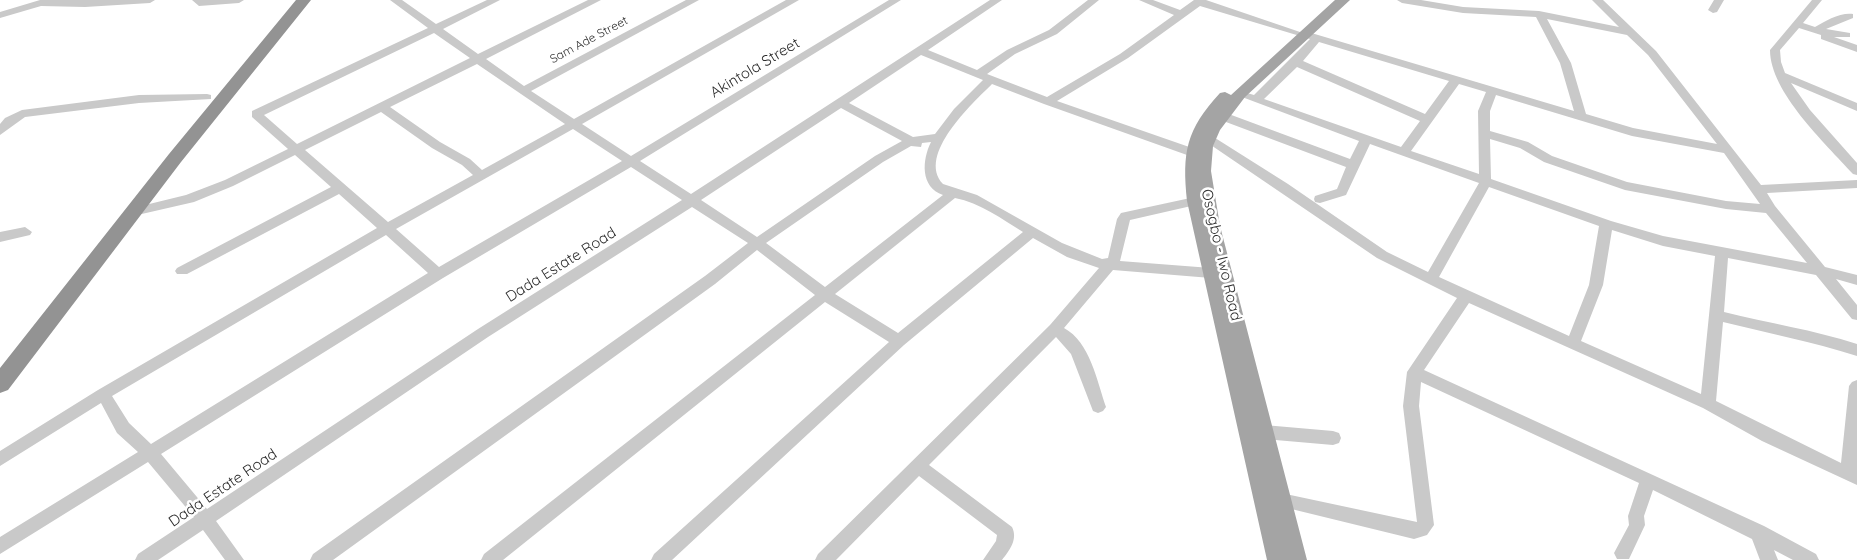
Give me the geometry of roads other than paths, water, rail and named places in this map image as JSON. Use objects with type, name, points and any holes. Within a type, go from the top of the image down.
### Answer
[{"type":"highway","points":[[0,362],[207,97],[290,0]]},
{"type":"highway","points":[[0,384],[133,212],[304,0]]},
{"type":"main road","name":"Osogbo - Iwo Road","points":[[1278,560],[1195,202],[1191,152],[1202,123],[1214,106],[1234,86],[1305,35],[1331,0]]},
{"type":"main road","name":"Osogbo - Iwo Road","points":[[1296,560],[1207,197],[1203,167],[1208,140],[1222,116],[1248,97],[1305,35],[1343,0]]},
{"type":"street","points":[[0,15],[40,3],[85,4],[150,0]]},
{"type":"street","points":[[197,0],[198,3],[239,0]]},
{"type":"street","points":[[395,0],[523,91],[757,244],[825,295],[899,340]]},
{"type":"street","points":[[438,274],[256,114],[495,0]]},
{"type":"street","points":[[133,212],[189,199],[229,183],[476,58],[596,0]]},
{"type":"street","name":"Sam Ade Street","points":[[523,91],[694,0]]},
{"type":"street","points":[[0,459],[103,394],[386,229],[794,0]]},
{"type":"street","name":"Akintola Street","points":[[0,546],[82,493],[150,453],[438,274],[629,162],[896,0]]},
{"type":"street","name":"Dada Estate Road","points":[[144,560],[483,333],[998,0]]},
{"type":"street","points":[[977,75],[1010,52],[1053,32],[1094,0]]},
{"type":"street","points":[[1144,0],[1181,14]]},
{"type":"street","points":[[1402,0],[1464,10],[1539,14],[1632,33]]},
{"type":"street","points":[[1597,0],[1652,53],[1758,189],[1770,209],[1857,315]]},
{"type":"street","points":[[1713,10],[1719,0]]},
{"type":"street","points":[[1816,0],[1774,50],[1772,56],[1779,74],[1810,117],[1857,171]]},
{"type":"street","points":[[1048,102],[1061,92],[1124,56],[1200,1],[1305,35],[1493,89],[1581,118],[1632,132],[1726,150]]},
{"type":"street","points":[[1539,14],[1564,60],[1578,100],[1581,118]]},
{"type":"street","points":[[1816,31],[1849,16]]},
{"type":"street","points":[[1836,21],[1844,28],[1850,43]]},
{"type":"street","points":[[1796,24],[1816,31],[1832,40],[1850,43]]},
{"type":"street","points":[[1248,97],[1296,62],[1305,35]]},
{"type":"street","points":[[920,51],[1048,102],[1191,152]]},
{"type":"street","points":[[1296,62],[1426,119]]},
{"type":"street","points":[[1779,74],[1857,107]]},
{"type":"street","points":[[1404,152],[1456,78]]},
{"type":"street","points":[[989,80],[939,137],[933,151],[931,167],[936,186],[952,194],[964,194],[992,207],[1032,232],[1087,260],[1111,265],[1211,273]]},
{"type":"street","points":[[1431,279],[1485,183],[1484,111],[1493,89]]},
{"type":"street","points":[[0,130],[9,121],[22,114],[139,99],[207,97]]},
{"type":"street","points":[[1248,97],[1404,152],[1485,183],[1662,241],[1722,254],[1822,271],[1857,280]]},
{"type":"street","points":[[841,103],[910,141],[933,151]]},
{"type":"street","points":[[381,106],[436,145],[466,162],[482,176]]},
{"type":"street","points":[[1222,116],[1353,165]]},
{"type":"street","points":[[1484,133],[1524,145],[1548,159],[1625,186],[1726,205],[1770,209]]},
{"type":"street","points":[[319,560],[878,159],[910,141],[939,137]]},
{"type":"street","points":[[1320,199],[1342,192],[1362,145],[1368,139]]},
{"type":"street","points":[[1208,140],[1284,187],[1382,255],[1466,296],[1708,404],[1768,436],[1852,476],[1857,386]]},
{"type":"street","points":[[1758,189],[1857,184]]},
{"type":"street","points":[[182,271],[270,223],[340,188]]},
{"type":"street","points":[[490,560],[952,194]]},
{"type":"street","points":[[824,560],[1056,329],[1111,265],[1114,260],[1123,219],[1126,216],[1195,202]]},
{"type":"street","points":[[1573,343],[1596,285],[1606,224]]},
{"type":"street","points":[[0,237],[24,232]]},
{"type":"street","points":[[660,560],[899,340],[1032,232]]},
{"type":"street","points":[[1708,404],[1722,254]]},
{"type":"street","points":[[1281,500],[1414,530],[1421,530],[1426,525],[1411,406],[1414,372],[1466,296]]},
{"type":"street","points":[[1716,315],[1784,332],[1824,339],[1857,350]]},
{"type":"street","points":[[1056,329],[1064,332],[1078,353],[1098,407]]},
{"type":"street","points":[[1414,372],[1758,531],[1810,560]]},
{"type":"street","points":[[103,394],[123,428],[150,453],[206,520],[235,560]]},
{"type":"street","points":[[1264,432],[1333,438]]},
{"type":"street","points":[[919,467],[1006,532],[1004,544],[992,560]]},
{"type":"street","points":[[1623,553],[1637,525],[1636,516],[1648,481]]},
{"type":"street","points":[[1758,531],[1769,560]]}]
